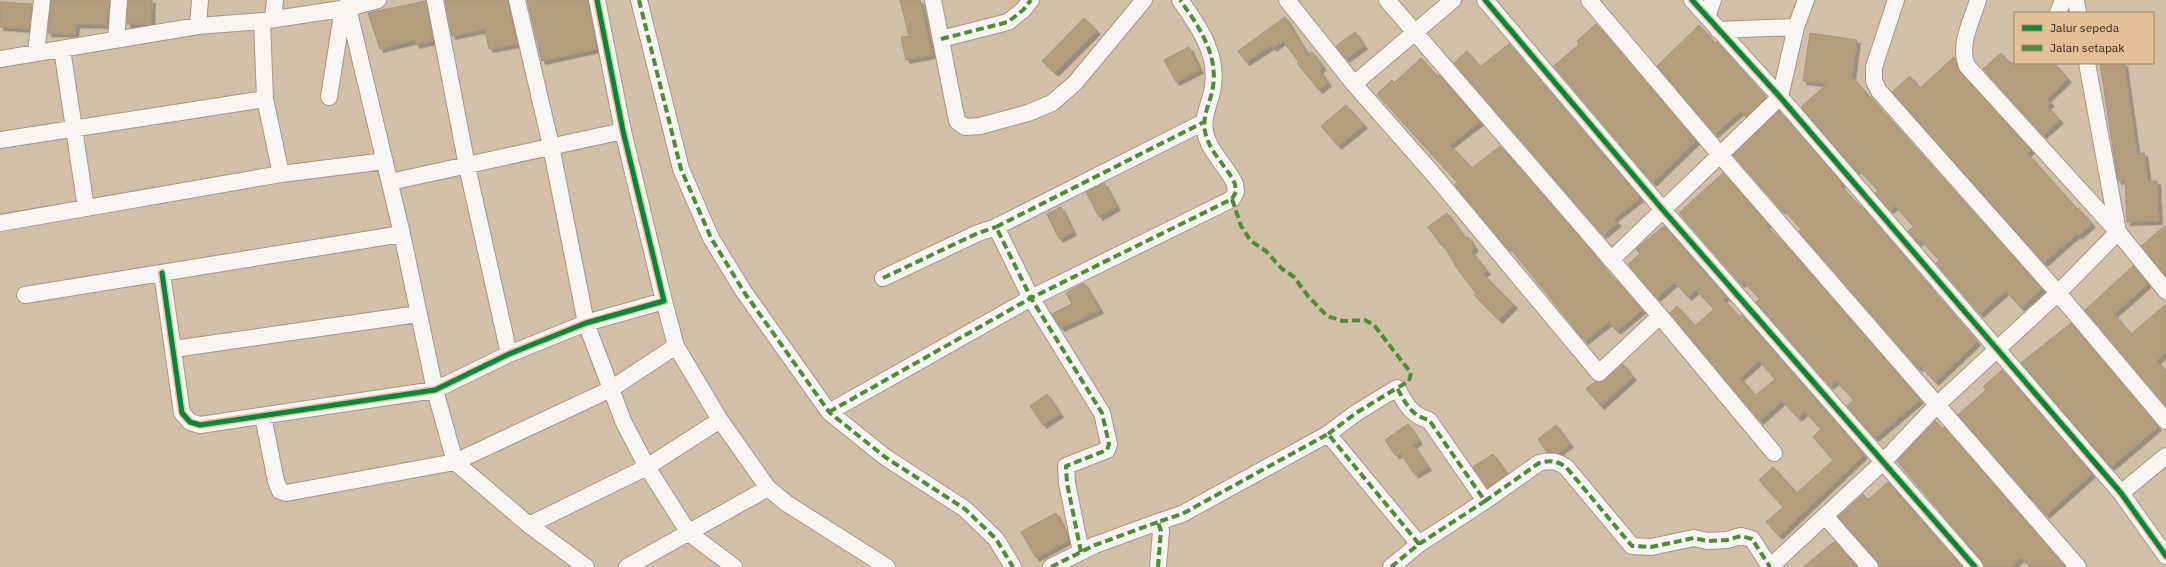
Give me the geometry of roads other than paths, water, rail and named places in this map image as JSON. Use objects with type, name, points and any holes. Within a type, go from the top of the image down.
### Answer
[{"type":"street","points":[[36,53],[42,0]]},
{"type":"street","points":[[116,40],[119,0]]},
{"type":"street","points":[[198,26],[200,0]]},
{"type":"street","points":[[275,0],[268,19],[265,99],[281,174]]},
{"type":"street","points":[[0,59],[198,26],[268,19],[378,0]]},
{"type":"street","points":[[435,0],[467,166],[509,354]]},
{"type":"street","points":[[517,0],[551,146],[586,323],[611,389],[627,430],[647,467],[689,533],[734,567]]},
{"type":"street","points":[[597,0],[623,131],[676,346],[720,420],[768,488],[786,503],[887,567]]},
{"type":"street","points":[[639,0],[681,169],[712,238],[744,292],[829,412],[885,457],[965,509],[996,538],[1013,567]]},
{"type":"street","points":[[933,0],[957,121],[964,127],[980,126],[1042,108],[1061,97],[1144,0]]},
{"type":"street","points":[[941,39],[1008,22],[1023,10],[1031,0]]},
{"type":"street","points":[[829,412],[1030,298],[1232,200],[1236,192],[1235,184],[1209,144],[1204,122],[1214,84],[1213,61],[1202,33],[1180,0]]},
{"type":"street","points":[[1287,0],[1354,84],[1434,175],[1599,373],[1660,316]]},
{"type":"street","points":[[1387,0],[1660,316],[1774,453]]},
{"type":"street","points":[[1354,84],[1453,0]]},
{"type":"street","points":[[1485,0],[1663,210],[1975,567]]},
{"type":"street","points":[[1589,0],[1721,156],[2078,567]]},
{"type":"street","points":[[1692,0],[1780,97],[2120,493],[2166,556]]},
{"type":"street","points":[[1706,17],[1713,0]]},
{"type":"street","points":[[1611,260],[1721,156],[1780,97],[1796,27],[1806,0]]},
{"type":"street","points":[[1896,0],[1874,67],[1873,74],[1876,86],[2058,293],[2166,422]]},
{"type":"street","points":[[1978,0],[1964,47],[1964,60],[1967,66],[2118,232],[2166,291]]},
{"type":"street","points":[[2058,12],[2062,0]]},
{"type":"street","points":[[2076,0],[2078,12]]},
{"type":"street","points":[[328,97],[347,6]]},
{"type":"street","points":[[347,6],[402,234],[435,390],[455,462],[529,525],[586,567]]},
{"type":"street","points":[[1718,30],[1796,27]]},
{"type":"street","points":[[62,49],[86,208]]},
{"type":"street","points":[[2078,64],[2088,68],[2118,232]]},
{"type":"street","points":[[0,140],[265,99]]},
{"type":"street","points":[[883,278],[978,233],[996,227],[1204,122]]},
{"type":"street","points":[[390,182],[623,131]]},
{"type":"street","points":[[0,223],[281,174],[384,161]]},
{"type":"street","points":[[996,227],[1030,298],[1102,413],[1109,444],[1107,450],[1066,466],[1067,483],[1081,552]]},
{"type":"street","points":[[1391,567],[1419,544],[1485,501],[1539,463],[1546,461],[1557,462],[1566,467],[1632,546],[1651,547],[1694,538],[1707,541],[1727,540],[1741,536],[1752,539],[1770,567],[1883,462],[1938,405],[2058,293],[2118,232]]},
{"type":"street","points":[[25,295],[402,234]]},
{"type":"street","points":[[162,273],[182,413],[186,420],[200,425],[435,390],[509,354],[586,323],[664,301]]},
{"type":"street","points":[[174,349],[418,314]]},
{"type":"street","points":[[263,416],[276,482],[280,491],[286,493],[455,462],[611,389],[676,346]]},
{"type":"street","points":[[1051,567],[1081,552],[1182,514],[1328,434],[1356,413],[1397,388],[1411,411],[1421,418],[1428,420],[1485,501]]},
{"type":"street","points":[[529,525],[647,467],[720,420]]},
{"type":"street","points":[[1328,434],[1419,544]]},
{"type":"street","points":[[2120,493],[2166,456]]},
{"type":"street","points":[[627,567],[768,488]]},
{"type":"street","points":[[1825,516],[1870,567]]},
{"type":"street","points":[[1158,522],[1161,531],[1158,567]]}]
